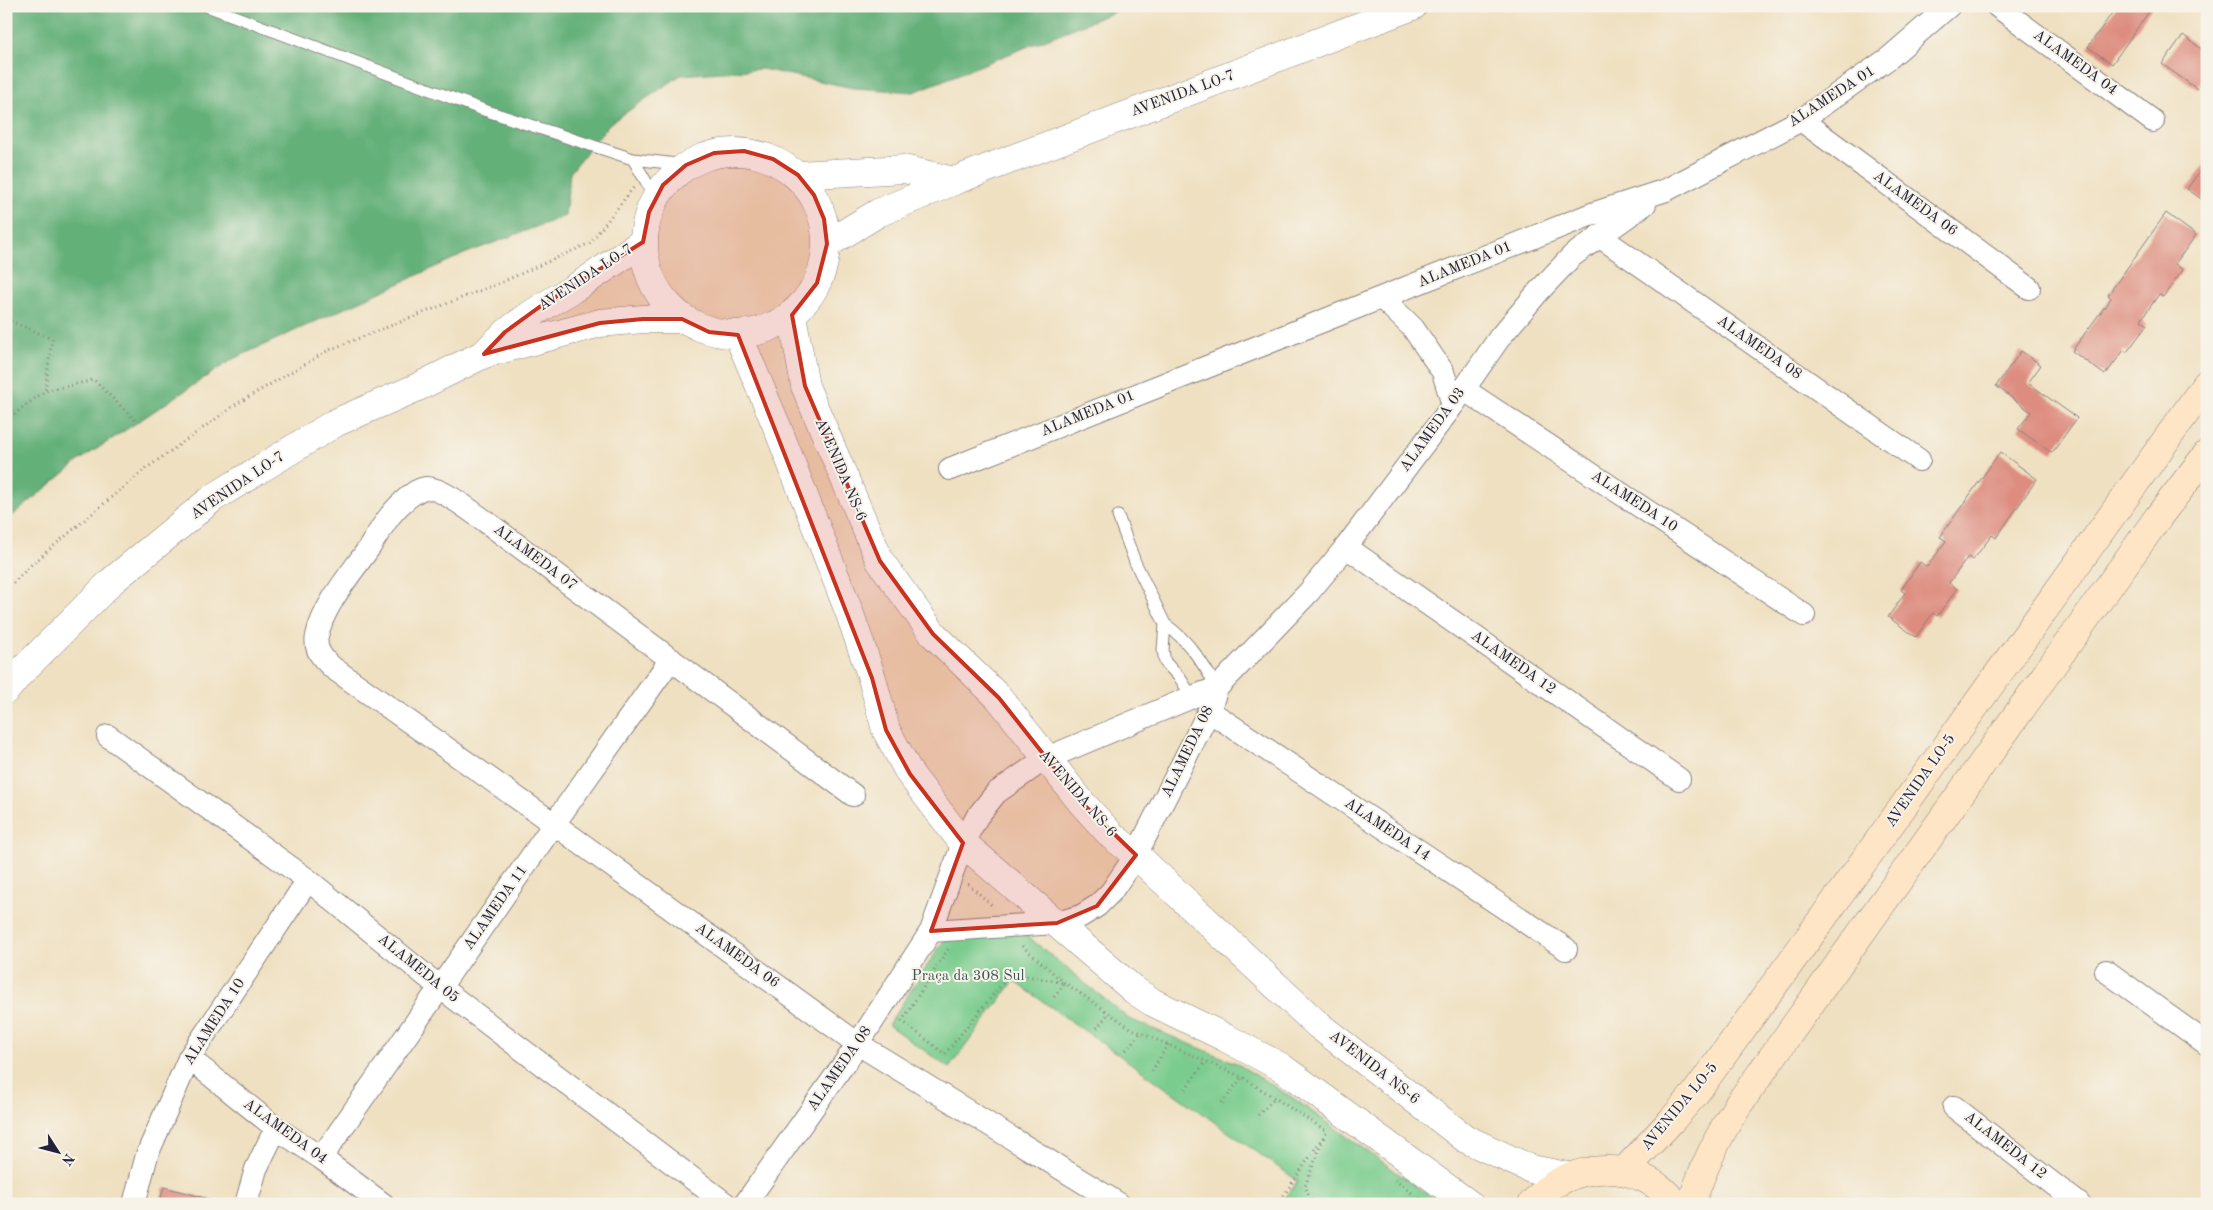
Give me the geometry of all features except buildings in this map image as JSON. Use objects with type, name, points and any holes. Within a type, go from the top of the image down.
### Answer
[{"type":"main road","name":"AVENIDA LO-5","points":[[1624,1171],[1694,1095],[2207,383]]},
{"type":"main road","points":[[1691,1204],[1706,1161],[1738,1105],[2159,516],[2207,454]]},
{"type":"main road","points":[[1532,1204],[1541,1192],[1567,1176],[1595,1169],[1624,1171],[1649,1181],[1670,1197],[1675,1204]]},
{"type":"street","name":"AVENIDA LO-7","points":[[827,244],[878,213],[954,181],[1413,6]]},
{"type":"street","name":"ALAMEDA 01","points":[[950,469],[1592,214],[1666,190],[1801,120],[1889,58],[1949,6]]},
{"type":"street","name":"ALAMEDA 04","points":[[1997,6],[2153,121]]},
{"type":"street","name":"ALAMEDA 06","points":[[1801,120],[2029,288]]},
{"type":"street","points":[[744,151],[773,159],[798,175],[814,195],[824,218],[827,244],[817,283],[792,315],[767,329],[738,335],[709,332],[682,319],[665,304],[653,285],[645,264],[643,242],[649,212],[649,186],[663,186],[686,165],[714,154],[744,151]]},
{"type":"street","points":[[798,175],[904,169],[954,181]]},
{"type":"street","name":"ALAMEDA 03","points":[[1217,688],[1310,592],[1458,397],[1500,337],[1539,291],[1572,256],[1666,190]]},
{"type":"street","name":"ALAMEDA 08","points":[[1599,236],[1919,460]]},
{"type":"street","name":"AVENIDA LO-7","points":[[484,354],[505,332],[538,308],[574,288],[643,242]]},
{"type":"street","points":[[1382,298],[1413,328],[1458,397]]},
{"type":"street","name":"AVENIDA NS-6","points":[[792,315],[805,386],[880,561],[933,634],[999,698],[1045,760],[1082,803],[1112,836],[1136,855],[1318,1025],[1466,1139],[1530,1169],[1567,1176]]},
{"type":"street","name":"AVENIDA LO-7","points":[[6,690],[20,673],[112,581],[213,498],[334,423],[418,387],[484,354],[600,323],[643,319],[682,319]]},
{"type":"street","points":[[738,335],[778,429],[850,614],[872,678],[886,730],[910,774],[964,842],[1134,990],[1152,1002],[1281,1067],[1469,1204]]},
{"type":"street","name":"ALAMEDA 10","points":[[1458,397],[1804,615]]},
{"type":"street","name":"ALAMEDA 07","points":[[366,692],[322,659],[317,647],[317,636],[332,601],[389,518],[403,502],[425,488],[436,490],[485,521],[853,795]]},
{"type":"street","name":"ALAMEDA 12","points":[[1346,547],[1679,779]]},
{"type":"street","name":"ALAMEDA 11","points":[[321,1158],[671,659]]},
{"type":"street","name":"ALAMEDA 08","points":[[745,1204],[858,1044],[932,931],[964,842],[977,817],[996,793],[1045,760],[1217,688]]},
{"type":"street","name":"ALAMEDA 08","points":[[932,931],[1018,935],[1081,916],[1096,906],[1111,892],[1136,855],[1209,711],[1217,688]]},
{"type":"street","name":"ALAMEDA 06","points":[[366,692],[554,824],[858,1044],[1119,1204]]},
{"type":"street","name":"ALAMEDA 14","points":[[1209,711],[1566,949]]},
{"type":"street","name":"ALAMEDA 05","points":[[108,736],[308,880],[441,988],[726,1204]]},
{"type":"street","name":"ALAMEDA 10","points":[[134,1204],[147,1155],[189,1058],[308,880]]},
{"type":"street","points":[[2106,971],[2207,1044]]},
{"type":"street","name":"ALAMEDA 04","points":[[189,1058],[276,1128],[321,1158],[383,1204]]},
{"type":"street","name":"ALAMEDA 12","points":[[1954,1107],[2078,1204]]},
{"type":"street","points":[[246,1204],[256,1169],[276,1128]]},
{"type":"lane","points":[[207,6],[481,109],[633,159],[686,165]]},
{"type":"lane","points":[[633,159],[649,186]]},
{"type":"lane","points":[[1118,516],[1135,562],[1165,624],[1165,662],[1180,678],[1192,697]]},
{"type":"lane","points":[[1165,624],[1180,634],[1189,644],[1203,663],[1217,688]]},
{"type":"path","points":[[6,590],[31,565],[144,470],[238,403],[329,350],[502,282],[590,243],[649,186]]},
{"type":"path","points":[[6,319],[52,339],[45,391]]},
{"type":"path","points":[[6,420],[45,391],[94,380],[137,422]]},
{"type":"path","points":[[953,870],[1065,983],[1141,1032],[1242,1076],[1334,1136]]},
{"type":"path","points":[[950,946],[902,1021],[945,1054],[1010,972],[1065,983]]},
{"type":"path","points":[[1054,997],[1065,983]]},
{"type":"path","points":[[1097,1028],[1109,1013]]},
{"type":"path","points":[[1126,1050],[1141,1032]]},
{"type":"path","points":[[1152,1071],[1168,1044]]},
{"type":"path","points":[[1185,1089],[1206,1060]]},
{"type":"path","points":[[1222,1103],[1242,1076]]},
{"type":"path","points":[[1258,1115],[1275,1098]]},
{"type":"path","points":[[1278,1204],[1327,1131]]},
{"type":"path","points":[[1312,1204],[1305,1186],[1327,1131]]},
{"type":"path","points":[[1388,1176],[1426,1204]]},
{"type":"highlighted area","points":[[744,151],[773,159],[798,175],[814,195],[824,219],[827,244],[817,283],[792,315],[805,386],[880,561],[933,634],[999,698],[1082,803],[1136,855],[1097,906],[1057,923],[931,931],[963,843],[910,774],[886,730],[872,678],[738,335],[709,332],[682,319],[643,319],[600,323],[484,354],[505,332],[538,308],[643,242],[649,212],[663,185],[686,165],[714,153]]},
{"type":"green space","points":[[6,6],[1129,6],[914,92],[853,88],[762,69],[681,75],[609,124],[570,173],[565,216],[464,254],[233,359],[80,460],[6,521]]},
{"type":"green space","name":"Praça da 308 Sul","points":[[1021,931],[1129,1019],[1236,1063],[1293,1098],[1441,1204],[1281,1204],[1298,1181],[1014,981],[949,1068],[888,1025],[949,933]]}]
